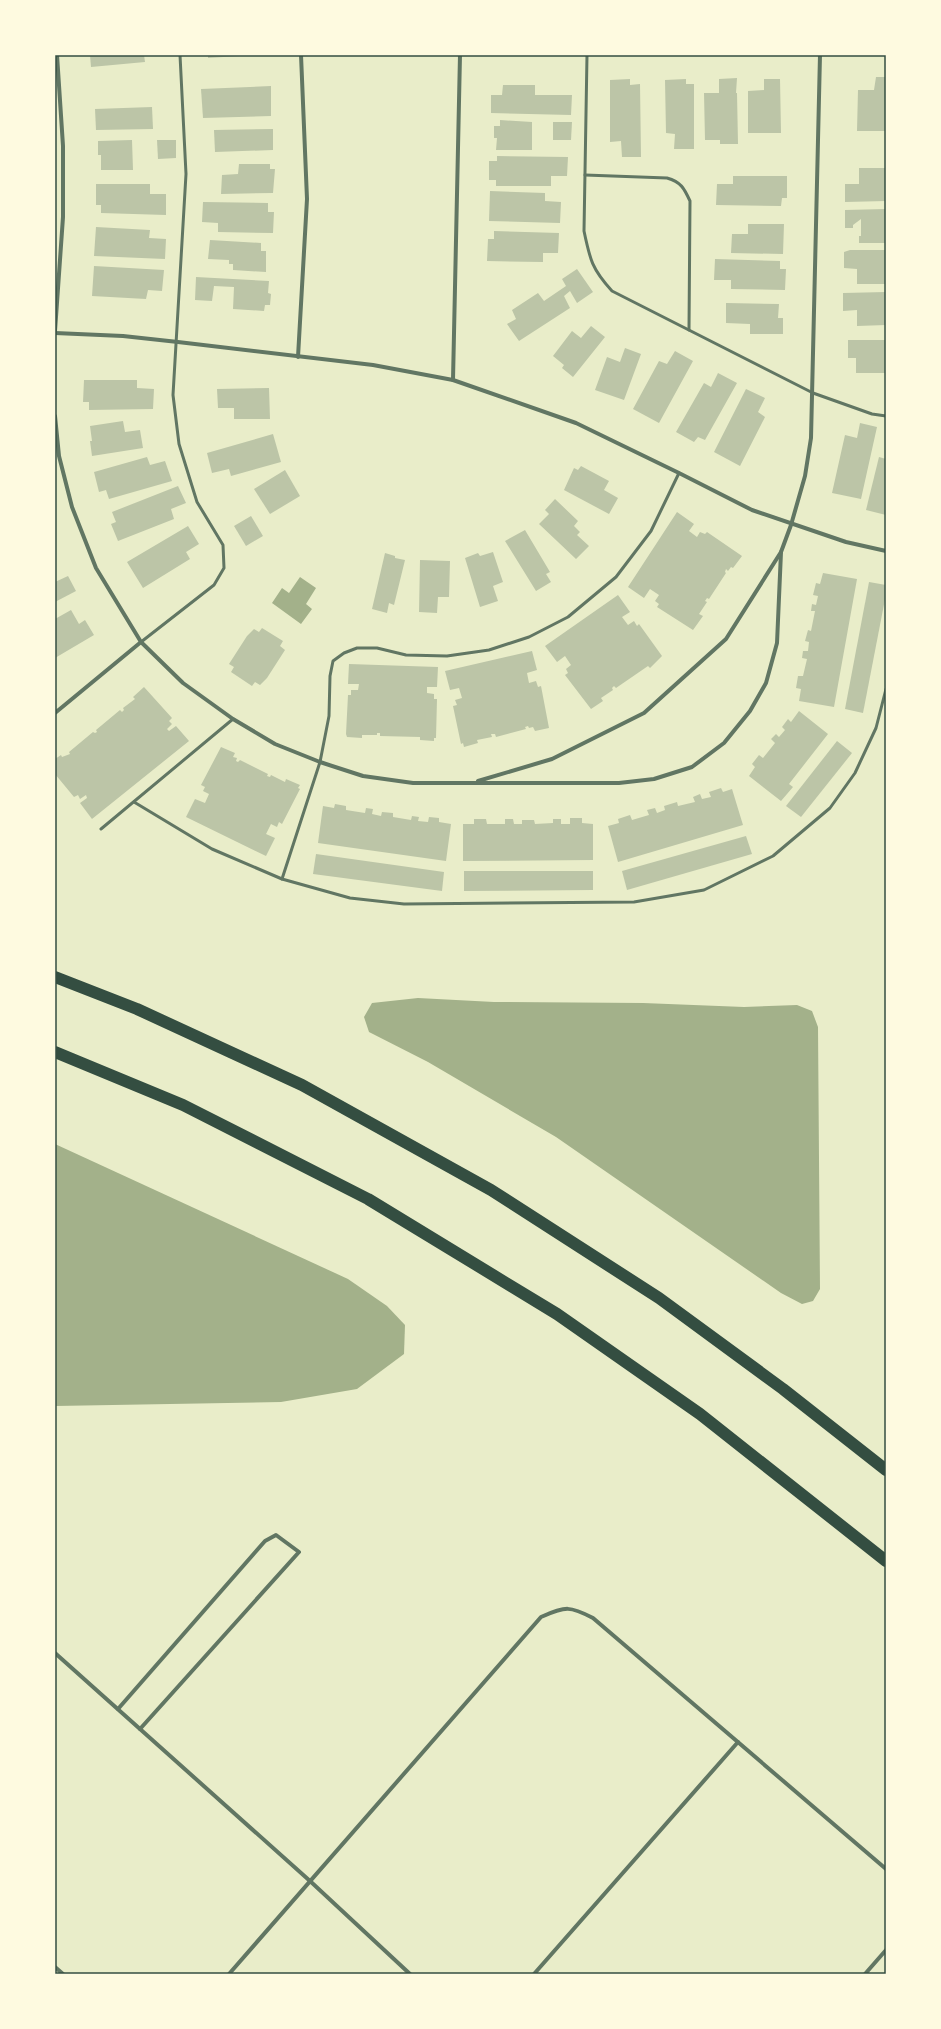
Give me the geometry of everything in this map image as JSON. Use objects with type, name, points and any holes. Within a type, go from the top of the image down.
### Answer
[{"type":"highway","points":[[55,977],[137,1009],[302,1086],[491,1190],[659,1298],[783,1389],[886,1470]]},
{"type":"highway","points":[[55,1052],[182,1105],[382,1207],[557,1314],[700,1414],[886,1561]]},
{"type":"street","points":[[57,55],[63,146],[63,217],[55,332],[123,336],[373,365],[453,380],[576,423],[752,510],[791,525],[846,542],[886,551]]},
{"type":"street","points":[[298,357],[307,199],[301,55]]},
{"type":"street","points":[[453,380],[460,55]]},
{"type":"street","points":[[474,782],[552,759],[644,713],[726,639],[781,552],[791,525],[805,476],[813,393],[820,55]]},
{"type":"street","points":[[55,416],[59,456],[72,506],[96,568],[141,642],[183,683],[233,719],[275,744],[320,762],[363,776],[413,783],[619,783],[654,780],[692,767],[724,743],[750,711],[766,683],[777,643],[781,552]]},
{"type":"street","points":[[55,713],[141,642]]},
{"type":"street","points":[[118,1709],[265,1541],[276,1535],[299,1552],[140,1729]]},
{"type":"street","points":[[229,1974],[541,1617],[558,1610],[574,1608],[593,1618],[886,1869]]},
{"type":"street","points":[[55,1653],[310,1881],[410,1974]]},
{"type":"street","points":[[534,1974],[738,1742]]},
{"type":"street","points":[[865,1974],[886,1950]]},
{"type":"street","points":[[55,1967],[63,1974]]},
{"type":"lane","points":[[141,642],[214,585],[224,568],[223,545],[197,502],[179,444],[173,395],[178,342],[186,174],[180,55]]},
{"type":"lane","points":[[587,55],[584,231],[589,259],[598,274],[612,290],[813,393],[872,414],[886,416]]},
{"type":"lane","points":[[585,175],[667,178],[678,181],[684,188],[690,201],[689,330]]},
{"type":"lane","points":[[282,879],[320,762],[329,716],[330,676],[333,661],[344,653],[357,648],[377,648],[406,655],[447,656],[489,650],[529,637],[568,617],[616,577],[651,531],[679,473]]},
{"type":"lane","points":[[134,802],[212,849],[282,879],[350,898],[404,904],[634,902],[704,890],[773,856],[830,808],[855,773],[876,728],[886,688]]},
{"type":"lane","points":[[100,829],[233,719]]},
{"type":"shaded area","points":[[300,577],[316,588],[306,604],[312,609],[301,624],[272,603],[282,588],[289,593]]},
{"type":"shaded area","points":[[418,998],[494,1002],[643,1003],[744,1007],[797,1005],[812,1011],[818,1027],[820,1289],[813,1301],[802,1304],[781,1293],[556,1137],[428,1062],[369,1032],[364,1017],[372,1003]]},
{"type":"shaded area","points":[[55,1144],[348,1279],[387,1306],[405,1325],[404,1354],[357,1389],[281,1402],[55,1406]]},
{"type":"building","points":[[90,55],[144,55],[145,62],[91,67]]},
{"type":"building","points":[[208,55],[239,55],[239,56],[208,58]]},
{"type":"building","points":[[876,77],[886,77],[886,131],[857,131],[858,90],[874,90]]},
{"type":"building","points":[[737,78],[736,93],[738,144],[720,144],[720,140],[705,140],[704,93],[719,93],[719,79]]},
{"type":"building","points":[[630,79],[630,85],[640,84],[641,157],[622,157],[621,141],[610,142],[610,80]]},
{"type":"building","points":[[686,79],[686,84],[694,84],[694,149],[674,149],[675,134],[666,133],[665,80]]},
{"type":"building","points":[[764,79],[780,79],[781,133],[748,133],[748,91],[764,90]]},
{"type":"building","points":[[503,85],[535,85],[535,95],[572,95],[571,115],[491,113],[491,95],[502,95]]},
{"type":"building","points":[[271,86],[271,116],[203,118],[201,89]]},
{"type":"building","points":[[152,107],[153,129],[96,130],[95,109]]},
{"type":"building","points":[[500,120],[532,122],[532,150],[496,150],[497,138],[494,138],[494,126],[500,126]]},
{"type":"building","points":[[553,122],[572,122],[571,140],[553,140]]},
{"type":"building","points":[[273,129],[273,150],[215,152],[214,130]]},
{"type":"building","points":[[132,140],[133,170],[101,170],[101,155],[98,155],[98,141]]},
{"type":"building","points":[[157,140],[176,140],[176,158],[158,159]]},
{"type":"building","points":[[497,156],[568,157],[567,176],[551,176],[551,186],[496,186],[496,180],[489,180],[489,161],[497,161]]},
{"type":"building","points":[[239,164],[270,164],[270,169],[275,169],[273,193],[221,194],[222,175],[238,174]]},
{"type":"building","points":[[859,168],[886,168],[886,201],[845,202],[845,184],[859,184]]},
{"type":"building","points":[[733,176],[787,176],[787,198],[782,198],[781,206],[716,205],[717,184],[733,184]]},
{"type":"building","points":[[96,184],[150,184],[150,194],[166,194],[166,215],[101,213],[101,205],[96,205]]},
{"type":"building","points":[[490,191],[545,193],[545,201],[561,202],[560,223],[489,221]]},
{"type":"building","points":[[203,202],[268,203],[268,212],[274,212],[273,233],[218,232],[218,223],[202,222]]},
{"type":"building","points":[[886,209],[886,243],[859,243],[859,236],[861,236],[861,219],[853,225],[853,228],[845,228],[845,210]]},
{"type":"building","points":[[748,224],[784,224],[783,254],[731,253],[732,234],[748,234]]},
{"type":"building","points":[[96,227],[150,230],[149,238],[166,239],[165,259],[94,256]]},
{"type":"building","points":[[494,231],[559,233],[558,253],[543,253],[543,262],[487,261],[488,239],[494,239]]},
{"type":"building","points":[[210,240],[261,243],[261,251],[266,251],[266,272],[233,270],[233,264],[229,264],[229,260],[208,259]]},
{"type":"building","points":[[850,250],[886,250],[886,284],[857,284],[857,269],[844,268],[844,252]]},
{"type":"building","points":[[715,259],[780,261],[780,269],[786,269],[785,290],[731,289],[731,280],[714,280]]},
{"type":"building","points":[[94,266],[164,270],[162,291],[148,290],[146,299],[92,296]]},
{"type":"building","points":[[577,269],[593,292],[577,303],[570,291],[564,296],[570,308],[519,341],[507,324],[516,319],[512,310],[538,293],[544,301],[566,286],[562,279]]},
{"type":"building","points":[[196,277],[269,281],[268,293],[271,294],[270,305],[265,305],[264,311],[233,309],[234,287],[214,286],[212,301],[195,300]]},
{"type":"building","points":[[886,292],[886,325],[857,326],[857,310],[843,311],[843,293]]},
{"type":"building","points":[[726,303],[779,304],[778,318],[783,318],[783,334],[750,334],[750,324],[726,323]]},
{"type":"building","points":[[591,326],[605,337],[573,377],[562,368],[564,365],[553,356],[572,331],[581,338]]},
{"type":"building","points":[[848,340],[886,340],[886,373],[856,373],[856,358],[848,358]]},
{"type":"building","points":[[625,348],[641,354],[624,400],[595,390],[607,357],[620,362]]},
{"type":"building","points":[[675,351],[693,361],[659,423],[633,409],[659,361],[667,364]]},
{"type":"building","points":[[718,373],[737,383],[705,440],[698,437],[694,442],[676,432],[704,383],[711,387]]},
{"type":"building","points":[[84,380],[137,380],[137,388],[154,389],[153,409],[89,410],[89,402],[83,402]]},
{"type":"building","points":[[269,388],[270,419],[234,419],[234,408],[218,408],[217,389]]},
{"type":"building","points":[[746,389],[765,398],[758,412],[765,417],[740,466],[714,452]]},
{"type":"building","points":[[123,421],[125,432],[140,430],[143,448],[92,456],[90,426]]},
{"type":"building","points":[[860,423],[877,427],[861,499],[832,493],[845,435],[857,438]]},
{"type":"building","points":[[273,434],[281,462],[231,476],[229,469],[212,473],[207,453]]},
{"type":"building","points":[[147,457],[150,465],[165,461],[172,481],[109,499],[106,490],[99,492],[94,472]]},
{"type":"building","points":[[879,457],[886,459],[886,515],[866,510]]},
{"type":"building","points":[[581,466],[609,481],[604,490],[618,498],[609,514],[564,490],[574,468],[578,470]]},
{"type":"building","points":[[285,470],[300,496],[270,514],[254,489]]},
{"type":"building","points":[[178,486],[186,503],[171,509],[174,519],[118,541],[111,524],[116,522],[112,512]]},
{"type":"building","points":[[555,499],[578,521],[574,526],[580,532],[577,535],[589,546],[576,559],[539,524],[549,514],[545,510]]},
{"type":"building","points":[[677,512],[694,524],[689,531],[697,537],[700,532],[705,534],[707,532],[742,556],[733,568],[731,567],[728,571],[726,569],[726,573],[709,599],[707,598],[705,601],[707,602],[699,614],[703,616],[693,630],[657,607],[659,604],[655,601],[659,595],[650,589],[644,598],[628,587]]},
{"type":"building","points":[[251,516],[263,536],[246,546],[234,526]]},
{"type":"building","points":[[188,526],[199,544],[186,552],[190,559],[143,588],[127,562]]},
{"type":"building","points":[[525,530],[550,572],[546,574],[551,582],[536,591],[505,541]]},
{"type":"building","points":[[493,552],[503,582],[493,586],[498,601],[480,607],[465,558],[478,553],[480,556]]},
{"type":"building","points":[[385,553],[395,556],[395,558],[405,560],[394,605],[389,603],[387,613],[372,609]]},
{"type":"building","points":[[420,560],[450,561],[449,597],[438,597],[437,613],[419,612]]},
{"type":"building","points":[[823,573],[857,579],[834,707],[799,701],[801,689],[796,688],[798,676],[803,676],[807,659],[802,658],[803,651],[808,651],[809,642],[805,641],[808,630],[811,631],[815,611],[811,611],[812,604],[816,605],[818,596],[813,595],[816,583],[820,584]]},
{"type":"building","points":[[68,576],[76,591],[55,602],[55,582]]},
{"type":"building","points":[[869,582],[886,585],[886,594],[863,713],[845,709]]},
{"type":"building","points":[[618,595],[630,612],[622,617],[628,625],[634,621],[637,626],[639,624],[662,656],[650,668],[648,666],[616,688],[614,686],[612,688],[613,690],[601,698],[603,701],[591,709],[565,675],[568,673],[566,669],[571,665],[565,656],[557,662],[545,646]]},
{"type":"building","points":[[71,610],[79,624],[85,620],[94,635],[55,658],[55,619]]},
{"type":"building","points":[[262,628],[283,641],[280,646],[285,650],[267,678],[260,685],[255,682],[252,686],[231,672],[234,667],[229,664],[247,636],[254,629],[259,632]]},
{"type":"building","points":[[532,651],[537,670],[527,673],[529,683],[536,681],[538,687],[541,686],[549,728],[535,731],[533,727],[529,728],[528,726],[525,727],[526,729],[496,737],[495,734],[491,734],[492,737],[477,740],[478,743],[464,747],[463,743],[461,744],[453,706],[457,705],[455,700],[462,698],[459,688],[450,690],[445,671]]},
{"type":"building","points":[[349,664],[438,667],[437,687],[427,687],[427,693],[434,694],[434,699],[437,699],[436,738],[434,738],[434,741],[420,740],[420,737],[380,736],[380,733],[377,733],[377,735],[362,735],[362,738],[347,737],[348,695],[351,695],[351,690],[358,690],[359,684],[348,684]]},
{"type":"building","points":[[144,687],[172,718],[169,721],[172,724],[167,729],[169,731],[176,726],[189,741],[92,819],[80,803],[87,798],[86,795],[80,799],[78,795],[74,797],[55,774],[55,759],[61,755],[62,757],[70,754],[69,752],[93,732],[97,732],[96,730],[120,710],[122,712],[124,710],[123,708],[135,699],[133,697]]},
{"type":"building","points":[[799,711],[828,734],[789,784],[793,787],[781,801],[749,776],[755,767],[752,764],[759,755],[763,758],[775,743],[771,739],[776,734],[779,737],[785,730],[782,727],[788,719],[791,722]]},
{"type":"building","points":[[837,741],[852,753],[801,817],[786,806]]},
{"type":"building","points":[[221,747],[235,753],[233,757],[237,758],[236,761],[238,762],[240,760],[268,774],[267,776],[270,777],[271,775],[285,782],[286,779],[300,785],[298,788],[300,789],[282,824],[279,822],[277,827],[271,824],[266,834],[275,838],[266,856],[186,817],[195,799],[205,803],[209,794],[203,791],[205,787],[201,785]]},
{"type":"building","points":[[721,788],[723,792],[732,789],[743,825],[618,862],[608,826],[619,823],[618,819],[630,815],[632,820],[649,815],[647,810],[655,808],[657,813],[665,810],[664,806],[677,802],[678,806],[695,802],[693,797],[700,794],[702,799],[711,797],[709,792]]},
{"type":"building","points":[[335,804],[346,806],[346,810],[365,813],[366,808],[373,809],[372,814],[381,816],[382,812],[393,813],[393,817],[411,820],[412,816],[419,817],[418,821],[428,822],[429,817],[439,818],[439,822],[451,824],[446,861],[318,843],[323,806],[334,808]]},
{"type":"building","points":[[570,818],[582,818],[582,823],[593,824],[593,860],[463,861],[463,824],[474,824],[474,819],[486,819],[487,824],[505,824],[505,819],[513,819],[514,824],[522,824],[522,820],[534,820],[535,824],[553,823],[553,819],[561,819],[561,824],[570,824]]},
{"type":"building","points":[[746,836],[752,854],[627,890],[622,871]]},
{"type":"building","points":[[316,854],[444,872],[442,891],[313,874]]},
{"type":"building","points":[[464,871],[593,871],[593,890],[464,891]]}]
